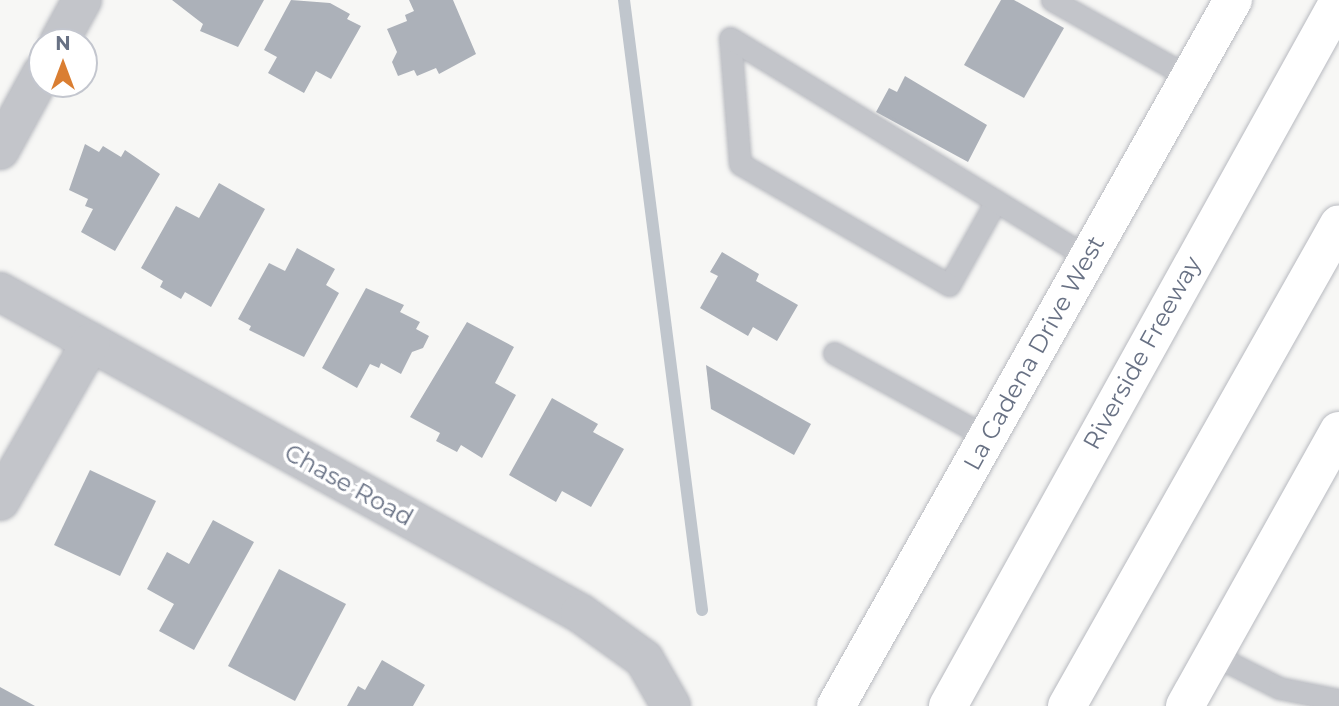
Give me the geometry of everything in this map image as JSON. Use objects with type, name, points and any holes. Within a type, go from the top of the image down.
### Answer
[{"type":"main road","name":"La Cadena Drive West","points":[[836,706],[1233,0]]},
{"type":"main road","name":"Riverside Freeway","points":[[948,706],[1339,1]]},
{"type":"main road","points":[[1067,706],[1339,224]]},
{"type":"main road","points":[[1185,706],[1339,431]]},
{"type":"street","points":[[67,28],[82,0]]},
{"type":"street","points":[[0,150],[28,98]]},
{"type":"street","name":"Chase Road","points":[[0,292],[580,613],[645,659],[671,706]]},
{"type":"street","points":[[0,502],[91,342]]},
{"type":"lane","points":[[1052,0],[1189,77]]},
{"type":"lane","points":[[996,201],[949,285],[740,164],[730,38],[1088,257]]},
{"type":"lane","points":[[834,353],[987,436]]},
{"type":"lane","points":[[1212,654],[1279,688],[1339,700]]},
{"type":"building","points":[[172,0],[264,0],[238,47],[200,31],[203,24]]},
{"type":"building","points":[[291,0],[330,3],[350,14],[347,19],[361,26],[331,79],[316,71],[304,93],[268,73],[277,57],[264,50]]},
{"type":"building","points":[[409,0],[453,0],[476,54],[439,74],[436,68],[417,76],[414,70],[398,76],[392,62],[397,52],[387,29],[407,21],[405,15],[414,11]]},
{"type":"building","points":[[1001,0],[1014,0],[1064,28],[1024,98],[964,65]]},
{"type":"building","points":[[905,76],[987,125],[968,162],[876,112],[889,88],[897,92]]},
{"type":"building","points":[[85,144],[99,152],[103,146],[121,157],[125,150],[160,174],[115,251],[81,232],[93,209],[85,206],[88,199],[69,190]]},
{"type":"building","points":[[219,183],[265,209],[211,307],[185,292],[181,299],[160,287],[163,281],[141,268],[176,206],[199,218]]},
{"type":"building","points":[[297,248],[335,269],[326,285],[339,293],[304,357],[249,330],[251,326],[238,319],[269,263],[285,271]]},
{"type":"building","points":[[722,252],[759,274],[756,281],[798,305],[777,341],[753,327],[748,336],[700,308],[718,276],[710,272]]},
{"type":"building","points":[[366,288],[404,305],[400,312],[420,322],[416,329],[429,336],[423,348],[412,352],[401,374],[381,363],[379,368],[370,364],[357,388],[322,368]]},
{"type":"building","points":[[467,322],[514,347],[495,383],[516,395],[482,458],[461,445],[457,452],[436,441],[440,433],[410,417]]},
{"type":"building","points":[[706,365],[811,424],[794,455],[711,409]]},
{"type":"building","points":[[552,398],[598,424],[593,432],[624,449],[591,507],[562,491],[556,502],[509,475]]},
{"type":"building","points":[[90,470],[156,501],[120,576],[54,545]]},
{"type":"building","points":[[213,520],[254,542],[194,650],[159,631],[174,604],[147,589],[167,552],[189,564]]},
{"type":"building","points":[[279,569],[346,604],[295,701],[228,666]]},
{"type":"building","points":[[382,660],[425,685],[413,706],[347,706],[358,686],[365,690]]},
{"type":"building","points":[[0,687],[35,706],[0,706]]},
{"type":"waterway","points":[[624,0],[702,610]]}]
